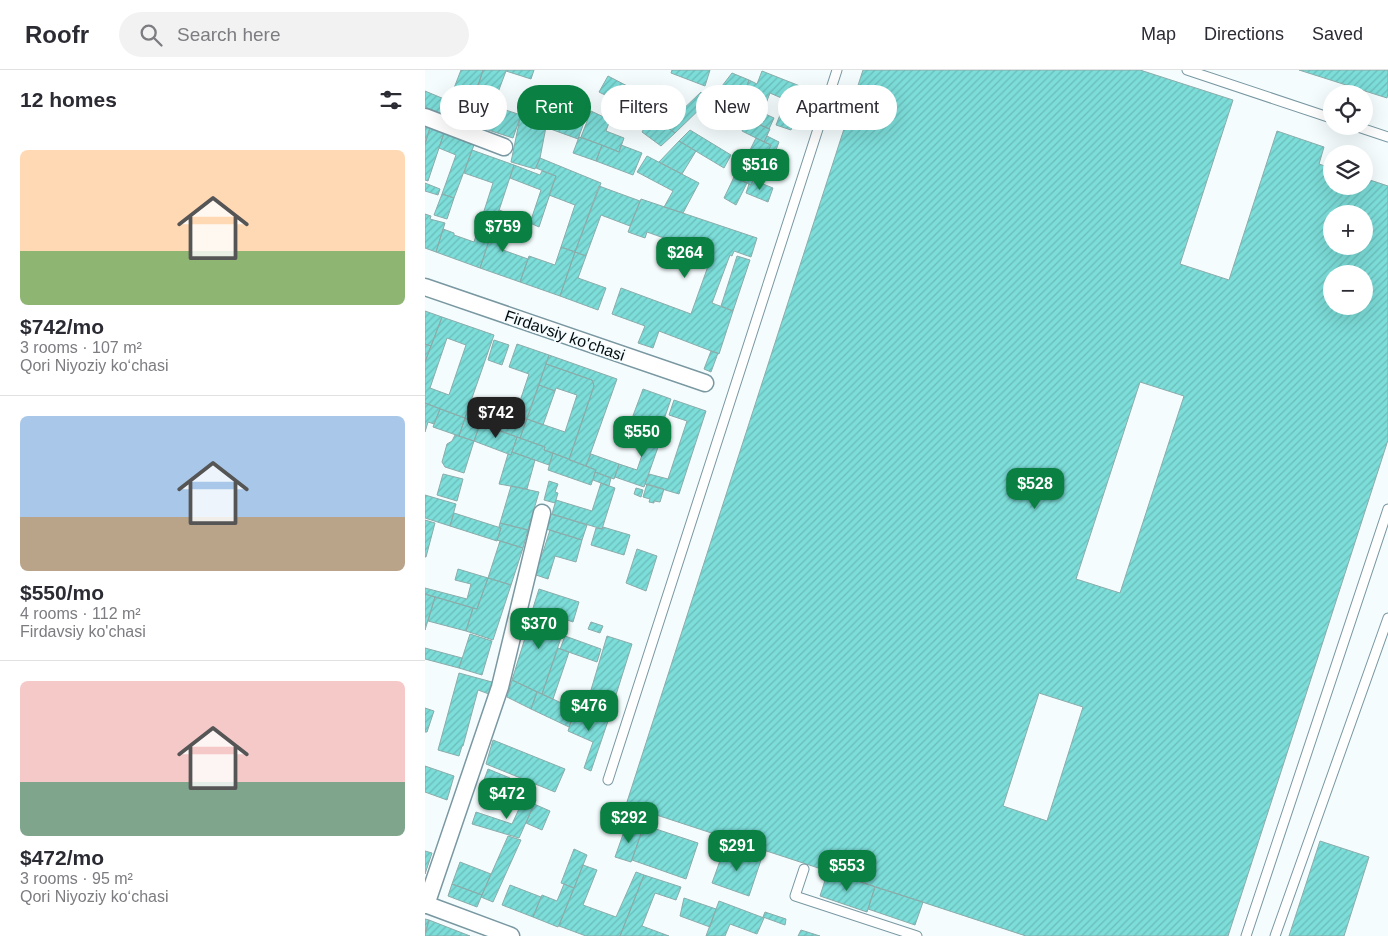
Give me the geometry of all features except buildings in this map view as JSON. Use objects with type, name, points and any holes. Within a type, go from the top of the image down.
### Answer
[{"type":"street","points":[[425,117],[504,147]]},
{"type":"street","name":"Firdavsiy ko'chasi","points":[[425,287],[705,382]]},
{"type":"street","points":[[511,936],[425,904],[500,687],[542,514]]},
{"type":"lane","points":[[608,780],[837,70]]},
{"type":"lane","points":[[1187,70],[1323,115]]},
{"type":"lane","points":[[1373,132],[1388,137]]},
{"type":"lane","points":[[1246,936],[1388,508]]},
{"type":"lane","points":[[1275,936],[1388,618]]},
{"type":"lane","points":[[804,869],[795,896],[917,936]]}]
